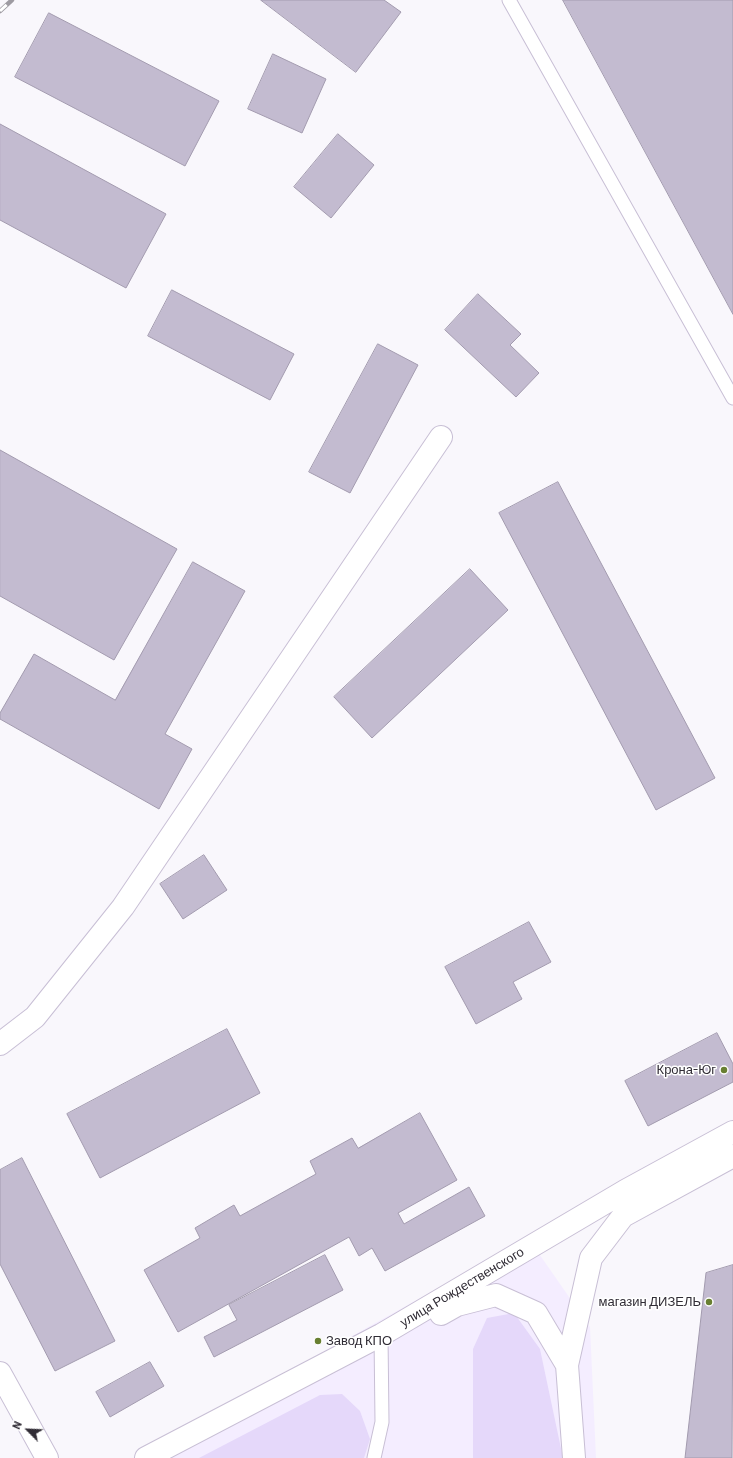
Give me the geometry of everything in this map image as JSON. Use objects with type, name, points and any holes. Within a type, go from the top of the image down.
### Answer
[{"type":"main road","points":[[0,1044],[35,1017],[123,908],[441,437]]},
{"type":"main road","name":"улица Рождественского","points":[[146,1458],[381,1335],[625,1191],[733,1132]]},
{"type":"main road","points":[[574,1458],[567,1365],[591,1258],[622,1216],[733,1156]]},
{"type":"main road","points":[[381,1335],[406,1335],[457,1305],[496,1295],[536,1313],[567,1365]]},
{"type":"main road","points":[[0,1373],[47,1458]]},
{"type":"lane","points":[[509,0],[733,398]]},
{"type":"lane","points":[[374,1458],[382,1422],[381,1335]]},
{"type":"shaded area","points":[[528,1238],[590,1327],[596,1458],[133,1458]]},
{"type":"shaded area","points":[[514,1313],[540,1349],[563,1458],[473,1458],[473,1349],[487,1318]]},
{"type":"shaded area","points":[[342,1394],[360,1411],[370,1439],[364,1458],[199,1458],[320,1395]]},
{"type":"building","points":[[261,0],[384,0],[401,12],[356,72]]},
{"type":"building","points":[[563,0],[733,0],[733,314]]},
{"type":"building","points":[[49,13],[219,101],[185,166],[15,77]]},
{"type":"building","points":[[273,54],[326,79],[302,133],[248,109]]},
{"type":"building","points":[[0,124],[166,214],[126,288],[0,220]]},
{"type":"building","points":[[338,134],[374,165],[331,218],[294,187]]},
{"type":"building","points":[[172,290],[294,354],[270,400],[148,336]]},
{"type":"building","points":[[478,294],[521,334],[510,345],[539,373],[516,397],[445,330]]},
{"type":"building","points":[[378,344],[418,365],[350,493],[309,472]]},
{"type":"building","points":[[0,450],[177,549],[114,660],[0,596]]},
{"type":"building","points":[[558,482],[715,778],[656,810],[499,513]]},
{"type":"building","points":[[193,562],[245,591],[165,734],[192,749],[159,809],[0,719],[0,713],[34,654],[115,700]]},
{"type":"building","points":[[470,569],[508,610],[372,738],[334,697]]},
{"type":"building","points":[[204,855],[227,890],[183,919],[160,884]]},
{"type":"building","points":[[529,922],[551,962],[513,982],[522,999],[476,1024],[445,967]]},
{"type":"building","points":[[227,1029],[260,1093],[100,1178],[67,1114]]},
{"type":"building","points":[[717,1033],[733,1064],[733,1082],[648,1126],[625,1081]]},
{"type":"building","points":[[420,1113],[457,1180],[398,1213],[404,1224],[469,1187],[485,1216],[385,1271],[372,1248],[359,1256],[349,1237],[178,1332],[144,1270],[200,1238],[195,1228],[234,1205],[240,1216],[316,1174],[310,1161],[352,1138],[358,1148]]},
{"type":"building","points":[[22,1158],[115,1341],[55,1371],[0,1264],[0,1170]]},
{"type":"building","points":[[325,1255],[343,1290],[214,1357],[204,1337],[237,1320],[229,1305]]},
{"type":"building","points":[[733,1265],[732,1458],[685,1458],[706,1273]]},
{"type":"building","points":[[150,1362],[164,1386],[110,1417],[96,1392]]},
{"type":"railway","points":[[0,11],[12,0]]},
{"type":"place","name":"Крона-Юг","points":[[724,1070]]},
{"type":"place","name":"магазин ДИЗЕЛЬ","points":[[709,1302]]},
{"type":"place","name":"Завод КПО","points":[[318,1341]]}]
